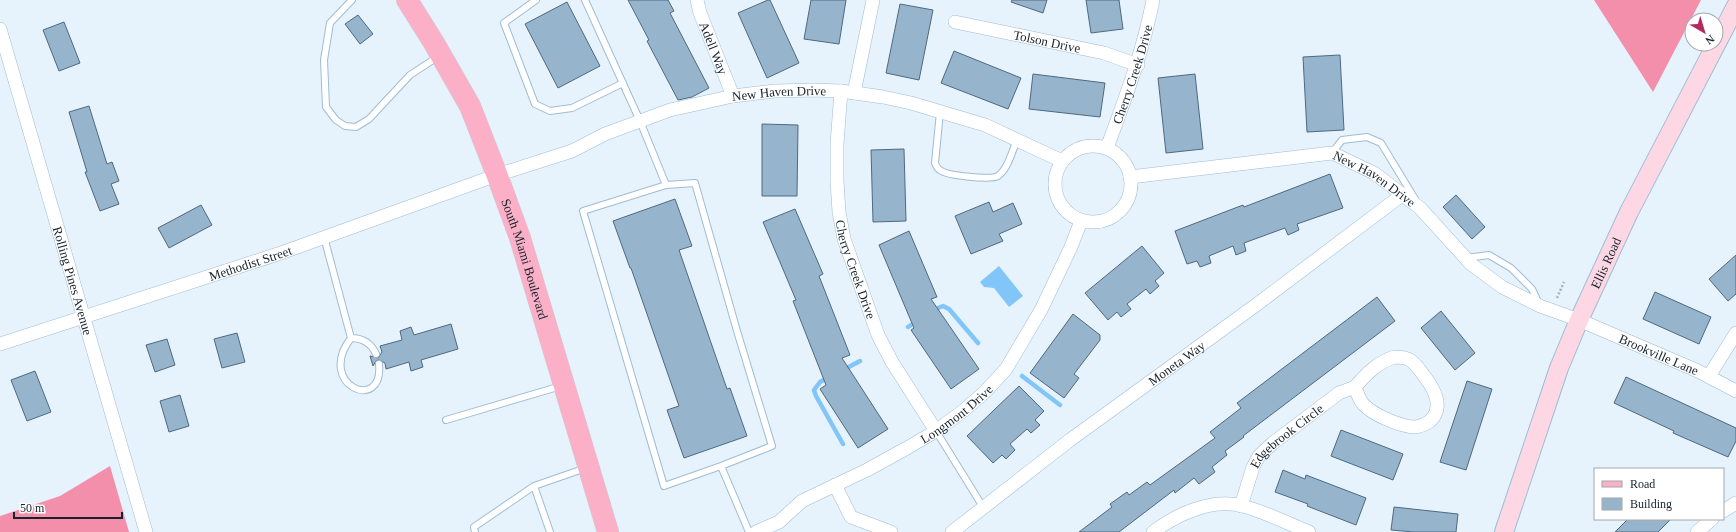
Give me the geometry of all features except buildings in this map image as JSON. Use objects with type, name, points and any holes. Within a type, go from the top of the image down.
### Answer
[{"type":"main road","name":"South Miami Boulevard","points":[[408,0],[470,106],[497,175],[520,238],[608,532]]},
{"type":"main road","name":"Ellis Road","points":[[1504,532],[1559,368],[1580,320],[1630,212],[1736,6]]},
{"type":"street","name":"Adell Way","points":[[698,0],[700,12],[733,96]]},
{"type":"street","name":"Cherry Creek Drive","points":[[873,0],[847,92],[837,181],[839,212],[844,239],[878,335],[892,362],[936,431]]},
{"type":"street","name":"Cherry Creek Drive","points":[[1107,148],[1138,65],[1153,0]]},
{"type":"street","name":"Tolson Drive","points":[[954,22],[1104,53],[1138,65]]},
{"type":"street","name":"Rolling Pines Avenue","points":[[0,29],[146,532]]},
{"type":"street","name":"New Haven Drive","points":[[497,175],[572,151],[605,134],[670,110],[733,96],[775,91],[814,90],[847,92],[883,97],[940,112],[984,125],[1062,161]]},
{"type":"street","points":[[1095,145],[1107,148],[1118,155],[1126,165],[1130,177],[1130,190],[1126,202],[1118,212],[1107,219],[1094,222],[1082,221],[1070,215],[1062,207],[1056,196],[1054,184],[1056,172],[1062,161],[1071,152],[1082,147],[1095,145]]},
{"type":"street","name":"New Haven Drive","points":[[1130,177],[1332,153],[1374,173],[1420,208],[1466,258],[1502,287],[1540,306],[1580,320]]},
{"type":"street","name":"Methodist Street","points":[[0,344],[270,256],[497,175]]},
{"type":"street","name":"Moneta Way","points":[[952,532],[1070,440],[1256,305],[1402,195]]},
{"type":"street","name":"Longmont Drive","points":[[756,532],[779,522],[802,501],[884,462],[936,431],[963,411],[1006,369],[1041,310],[1072,247],[1082,221]]},
{"type":"street","name":"Brookville Lane","points":[[1580,320],[1709,376],[1736,391]]},
{"type":"street","points":[[1709,376],[1736,333]]},
{"type":"street","points":[[1394,357],[1406,357],[1413,363],[1430,384],[1436,396],[1438,408],[1434,417],[1427,424],[1417,427],[1406,426],[1388,420],[1363,404],[1357,394],[1356,387],[1366,373],[1381,362],[1394,357]]},
{"type":"street","name":"Edgebrook Circle","points":[[1241,506],[1253,467],[1259,456],[1273,443],[1339,393],[1356,387]]},
{"type":"street","points":[[835,485],[851,517],[891,532]]},
{"type":"street","points":[[1724,510],[1736,503]]},
{"type":"street","points":[[1153,532],[1190,510],[1224,505],[1241,506],[1309,532]]},
{"type":"street","points":[[1697,532],[1711,520]]},
{"type":"lane","points":[[352,0],[330,23],[324,60],[326,107],[336,120],[345,126],[356,127],[369,119],[410,75],[441,55]]},
{"type":"lane","points":[[536,0],[504,23],[535,104],[550,111],[572,108],[623,83]]},
{"type":"lane","points":[[585,0],[640,121],[666,185]]},
{"type":"lane","points":[[940,112],[935,163],[938,170],[945,173],[989,178],[997,176],[1004,169],[1017,140]]},
{"type":"lane","points":[[1332,153],[1342,140],[1367,137],[1381,143],[1420,208]]},
{"type":"lane","points":[[695,183],[737,331],[772,446],[721,466],[664,486],[583,211],[666,185],[695,183]]},
{"type":"lane","points":[[324,237],[351,338],[342,352],[341,362],[345,382],[351,388],[360,390],[368,389],[374,386],[380,375],[379,364]]},
{"type":"lane","points":[[1466,258],[1489,255],[1511,268],[1532,289],[1540,306]]},
{"type":"lane","points":[[351,338],[364,341],[374,349],[376,354]]},
{"type":"lane","points":[[446,420],[564,385]]},
{"type":"lane","points":[[936,431],[983,507]]},
{"type":"lane","points":[[721,466],[749,532]]},
{"type":"lane","points":[[475,532],[474,527],[534,486],[589,467]]},
{"type":"lane","points":[[534,486],[550,532]]},
{"type":"path","points":[[1556,300],[1564,282]]},
{"type":"shaded area","points":[[1594,0],[1701,0],[1695,12],[1684,12],[1684,33],[1653,92]]},
{"type":"shaded area","points":[[110,466],[129,532],[0,532],[0,516],[60,496]]},
{"type":"water","points":[[999,266],[1023,296],[1009,307],[994,288],[984,287],[980,282]]},
{"type":"waterway","points":[[933,310],[943,306],[949,309],[978,343]]},
{"type":"waterway","points":[[908,327],[917,321]]},
{"type":"waterway","points":[[843,370],[860,361]]},
{"type":"waterway","points":[[1022,376],[1060,405]]},
{"type":"waterway","points":[[829,377],[820,382],[814,390],[843,444]]}]
